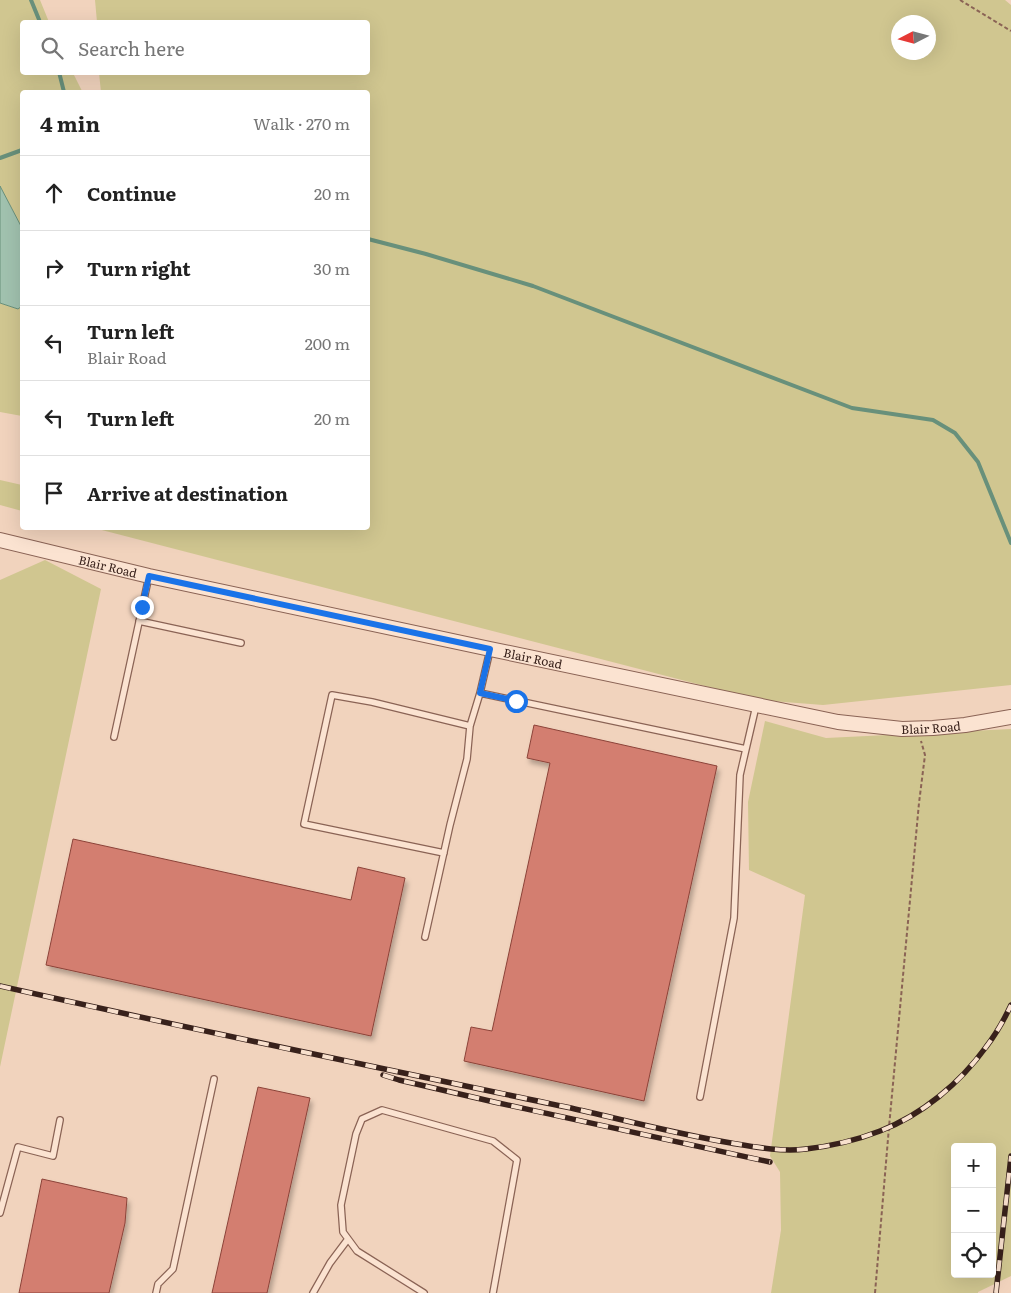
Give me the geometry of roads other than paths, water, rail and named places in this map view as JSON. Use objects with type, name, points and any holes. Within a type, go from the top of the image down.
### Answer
[{"type":"street","name":"Blair Road","points":[[0,540],[149,576],[838,722],[902,729],[965,725],[1011,717]]},
{"type":"lane","points":[[114,737],[149,576]]},
{"type":"lane","points":[[139,622],[241,644]]},
{"type":"lane","points":[[425,937],[467,759],[470,726],[490,649]]},
{"type":"lane","points":[[480,693],[746,750]]},
{"type":"lane","points":[[444,853],[304,824],[332,695],[372,702],[470,726]]},
{"type":"lane","points":[[700,1097],[734,918],[740,775],[756,706]]},
{"type":"lane","points":[[156,1293],[158,1284],[173,1269],[214,1079]]},
{"type":"lane","points":[[424,1293],[357,1251],[343,1232],[341,1205],[356,1134],[362,1119],[382,1110],[493,1141],[517,1160],[493,1293]]},
{"type":"lane","points":[[0,1213],[18,1147],[53,1156],[60,1120]]},
{"type":"lane","points":[[313,1293],[330,1263],[348,1239]]},
{"type":"waterway","points":[[31,0],[39,20]]},
{"type":"waterway","points":[[60,75],[64,90]]},
{"type":"waterway","points":[[0,158],[20,151]]},
{"type":"waterway","points":[[370,240],[533,286],[852,408],[933,420],[955,433],[978,462],[1011,543]]},
{"type":"railway","points":[[0,986],[691,1135],[768,1149],[787,1150],[825,1146],[862,1137],[896,1124],[925,1107],[952,1085],[976,1060],[990,1042],[1011,1005]]},
{"type":"railway","points":[[383,1075],[494,1102],[770,1162]]},
{"type":"railway","points":[[996,1293],[1011,1156]]}]
